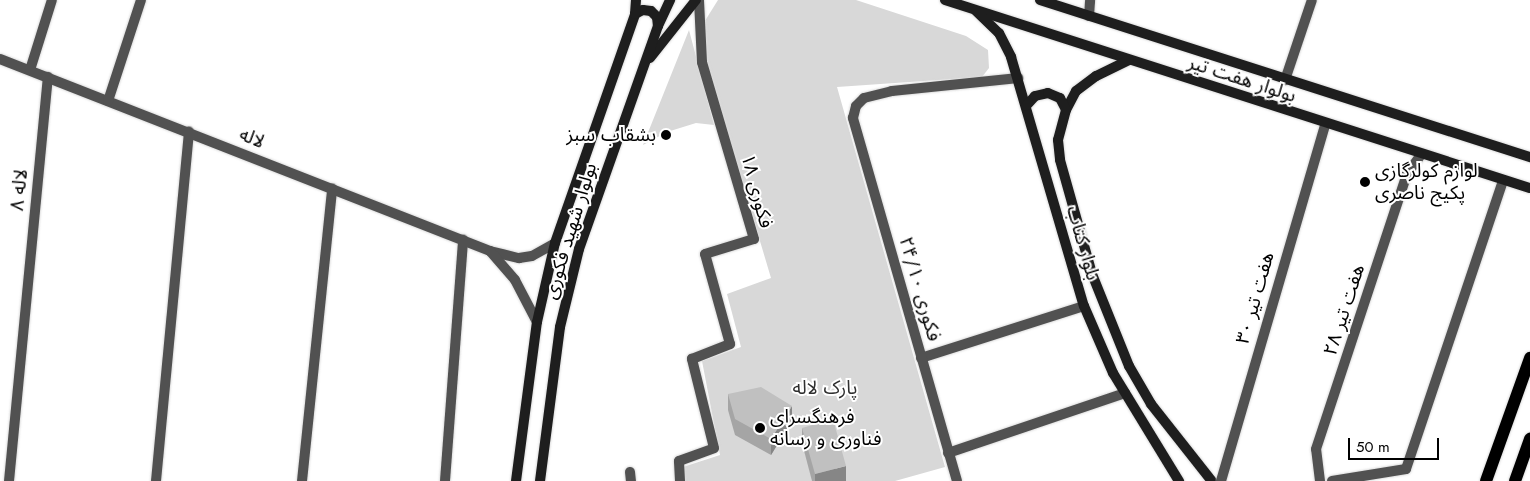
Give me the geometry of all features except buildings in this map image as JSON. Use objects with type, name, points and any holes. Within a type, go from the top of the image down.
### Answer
[{"type":"main road","name":"بولوار شهید فکوری","points":[[516,481],[537,322],[555,243],[635,14],[636,0]]},
{"type":"main road","name":"بولوار شهید فکوری","points":[[540,481],[560,327],[570,284],[642,69],[670,0]]},
{"type":"main road","points":[[642,69],[697,0]]},
{"type":"main road","name":"بولوار هفت تیر","points":[[945,0],[1421,155],[1530,188]]},
{"type":"main road","name":"بولوار هفت تیر","points":[[1040,0],[1530,157]]},
{"type":"main road","name":"بلوار کتاب","points":[[973,8],[998,33],[1018,78],[1084,306],[1125,393],[1179,481]]},
{"type":"main road","points":[[635,14],[642,10],[651,11],[657,17],[658,26]]},
{"type":"main road","name":"بلوار کتاب","points":[[1129,60],[1096,76],[1076,92],[1066,110],[1058,140],[1060,160],[1092,274],[1129,366],[1151,404],[1211,481]]},
{"type":"main road","points":[[1026,106],[1035,96],[1048,92],[1060,98],[1066,110]]},
{"type":"main road","points":[[1486,481],[1530,358]]},
{"type":"main road","points":[[1515,481],[1530,438]]},
{"type":"street","points":[[30,70],[52,0]]},
{"type":"street","points":[[108,101],[141,0]]},
{"type":"street","name":"فکوری ١٨","points":[[680,481],[679,461],[714,448],[692,358],[730,344],[705,254],[754,239],[702,62],[697,0]]},
{"type":"street","points":[[1089,16],[1090,0]]},
{"type":"street","points":[[1285,80],[1312,0]]},
{"type":"street","name":"لاله","points":[[0,59],[490,251],[519,258],[532,256],[555,243]]},
{"type":"street","name":"لاله ۸","points":[[9,481],[48,77]]},
{"type":"street","name":"فکوری ۲۴/۱۰","points":[[957,481],[853,118],[856,106],[864,98],[892,90],[1018,78]]},
{"type":"street","name":"هفت تیر ۳۰","points":[[1221,481],[1325,124]]},
{"type":"street","points":[[156,481],[189,132]]},
{"type":"street","name":"هفت تیر ۲۸","points":[[1320,481],[1316,449],[1407,174],[1421,155]]},
{"type":"street","points":[[1332,481],[1406,469],[1503,180]]},
{"type":"street","points":[[302,477],[332,189]]},
{"type":"street","points":[[445,481],[464,240]]},
{"type":"street","name":"لاله","points":[[490,251],[516,280],[537,322]]},
{"type":"street","points":[[921,358],[1084,306]]},
{"type":"street","points":[[948,453],[1125,393]]},
{"type":"green space","name":"پارک لاله","points":[[718,0],[856,0],[966,36],[988,50],[989,68],[982,77],[837,87],[945,467],[895,481],[684,481],[683,467],[720,455],[702,361],[741,347],[727,294],[771,278],[706,60],[703,24]]},
{"type":"green space","points":[[689,30],[714,125],[696,123],[667,132],[643,145]]},
{"type":"place","name":"بشقاب سبز","points":[[666,135]]},
{"type":"place","name":"لوازم کولرگازی پکیج ناصری","points":[[1365,182]]},
{"type":"place","name":"فرهنگسرای فناوری و رسانه","points":[[760,428]]}]
